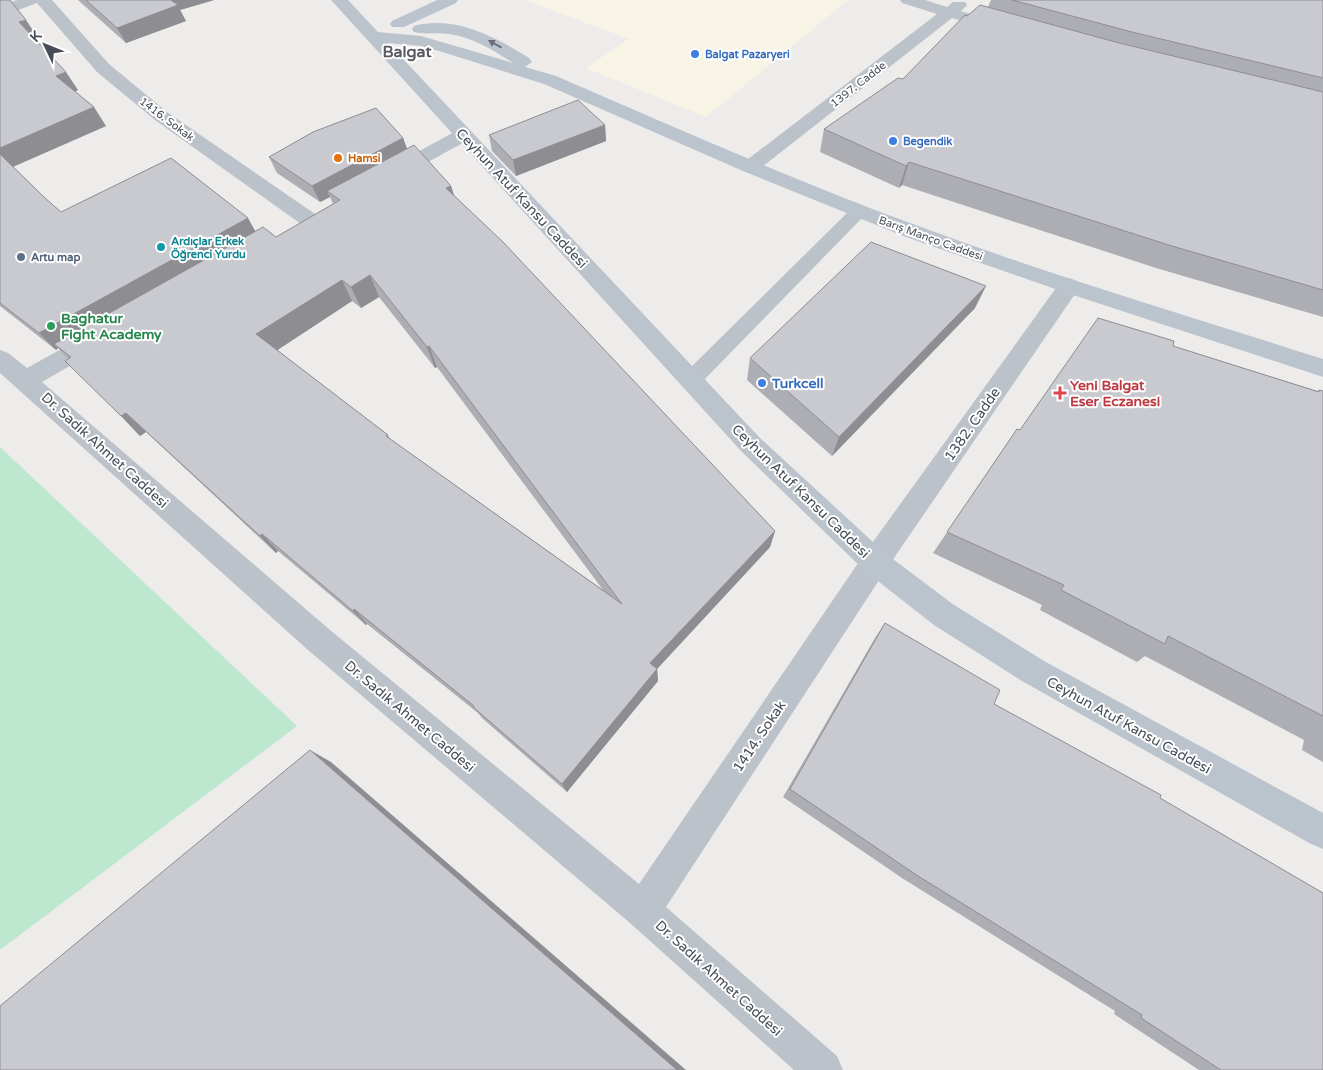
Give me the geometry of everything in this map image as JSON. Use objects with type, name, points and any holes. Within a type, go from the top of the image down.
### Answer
[{"type":"main road","name":"Ceyhun Atuf Kansu Caddesi","points":[[339,0],[751,445],[875,562],[944,615],[1033,671],[1323,832]]},
{"type":"main road","points":[[371,36],[450,0]]},
{"type":"main road","name":"Barış Manço Caddesi","points":[[371,36],[421,41],[550,80],[750,168],[914,232],[1069,286],[1323,368]]},
{"type":"street","points":[[0,12],[30,0]]},
{"type":"street","name":"1416. Sokak","points":[[43,0],[103,68],[154,110],[308,220]]},
{"type":"street","points":[[908,0],[949,14],[1013,31]]},
{"type":"street","name":"1397. Cadde","points":[[750,168],[967,0]]},
{"type":"street","points":[[377,182],[463,135]]},
{"type":"street","name":"1382. Cadde","points":[[875,562],[1069,286]]},
{"type":"street","points":[[26,380],[120,326]]},
{"type":"street","name":"Dr. Sadık Ahmet Caddesi","points":[[0,359],[319,640],[643,910],[823,1070]]},
{"type":"street","name":"1414. Sokak","points":[[643,910],[875,562]]},
{"type":"lane","points":[[691,380],[859,211]]},
{"type":"shaded area","name":"Balgat Pazaryeri","points":[[525,0],[848,0],[706,117],[586,68],[629,39]]},
{"type":"green space","points":[[0,447],[297,726],[0,950]]},
{"type":"building","points":[[0,0],[10,0],[26,20],[19,22],[66,72],[56,76],[94,107],[0,148]]},
{"type":"building","points":[[86,0],[171,0],[178,5],[117,28]]},
{"type":"building","points":[[1012,0],[1323,0],[1323,78],[1132,32]]},
{"type":"building","points":[[980,5],[1119,43],[1323,92],[1323,290],[1172,246],[909,162],[906,166],[824,129],[898,78],[903,79],[965,15],[967,16]]},
{"type":"building","points":[[578,100],[605,125],[513,160],[489,135]]},
{"type":"building","points":[[376,108],[403,138],[312,186],[269,157],[313,132]]},
{"type":"building","points":[[414,145],[451,186],[446,188],[503,242],[775,531],[650,663],[657,669],[562,784],[474,706],[354,609],[353,611],[262,534],[260,536],[126,413],[121,416],[65,361],[71,357],[54,344],[263,227],[276,237],[340,200],[327,191]],"holes":[[[370,275],[427,347],[429,346],[622,604],[386,436],[388,435],[256,334],[342,280],[351,287]]]},
{"type":"building","points":[[0,154],[61,212],[171,158],[248,218],[39,333],[0,303]]},
{"type":"building","points":[[871,242],[986,286],[839,437],[750,358]]},
{"type":"building","points":[[1098,318],[1174,341],[1173,346],[1319,392],[1319,390],[1323,391],[1323,716],[1168,636],[1165,644],[1061,590],[1064,585],[947,532],[1017,429],[1020,430]]},
{"type":"building","points":[[885,623],[1000,690],[994,704],[1161,795],[1160,798],[1323,893],[1323,1070],[1221,1070],[1141,1018],[1142,1015],[915,874],[790,789]]},
{"type":"building","points":[[310,750],[677,1070],[0,1070],[0,1006]]},
{"type":"place","name":"Balgat Pazaryeri","points":[[695,54]]},
{"type":"place","name":"Begendik","points":[[893,141]]},
{"type":"place","name":"Hamsi","points":[[338,158]]},
{"type":"place","name":"Ardıçlar Erkek Öğrenci Yurdu","points":[[161,247]]},
{"type":"place","name":"Artu map","points":[[21,257]]},
{"type":"place","name":"Baghatur Fight Academy","points":[[51,326]]},
{"type":"place","name":"Turkcell","points":[[762,383]]},
{"type":"place","name":"Yeni Balgat Eser Eczanesi","points":[[1060,393]]},
{"type":"district","name":"Balgat","points":[[407,51]]}]
